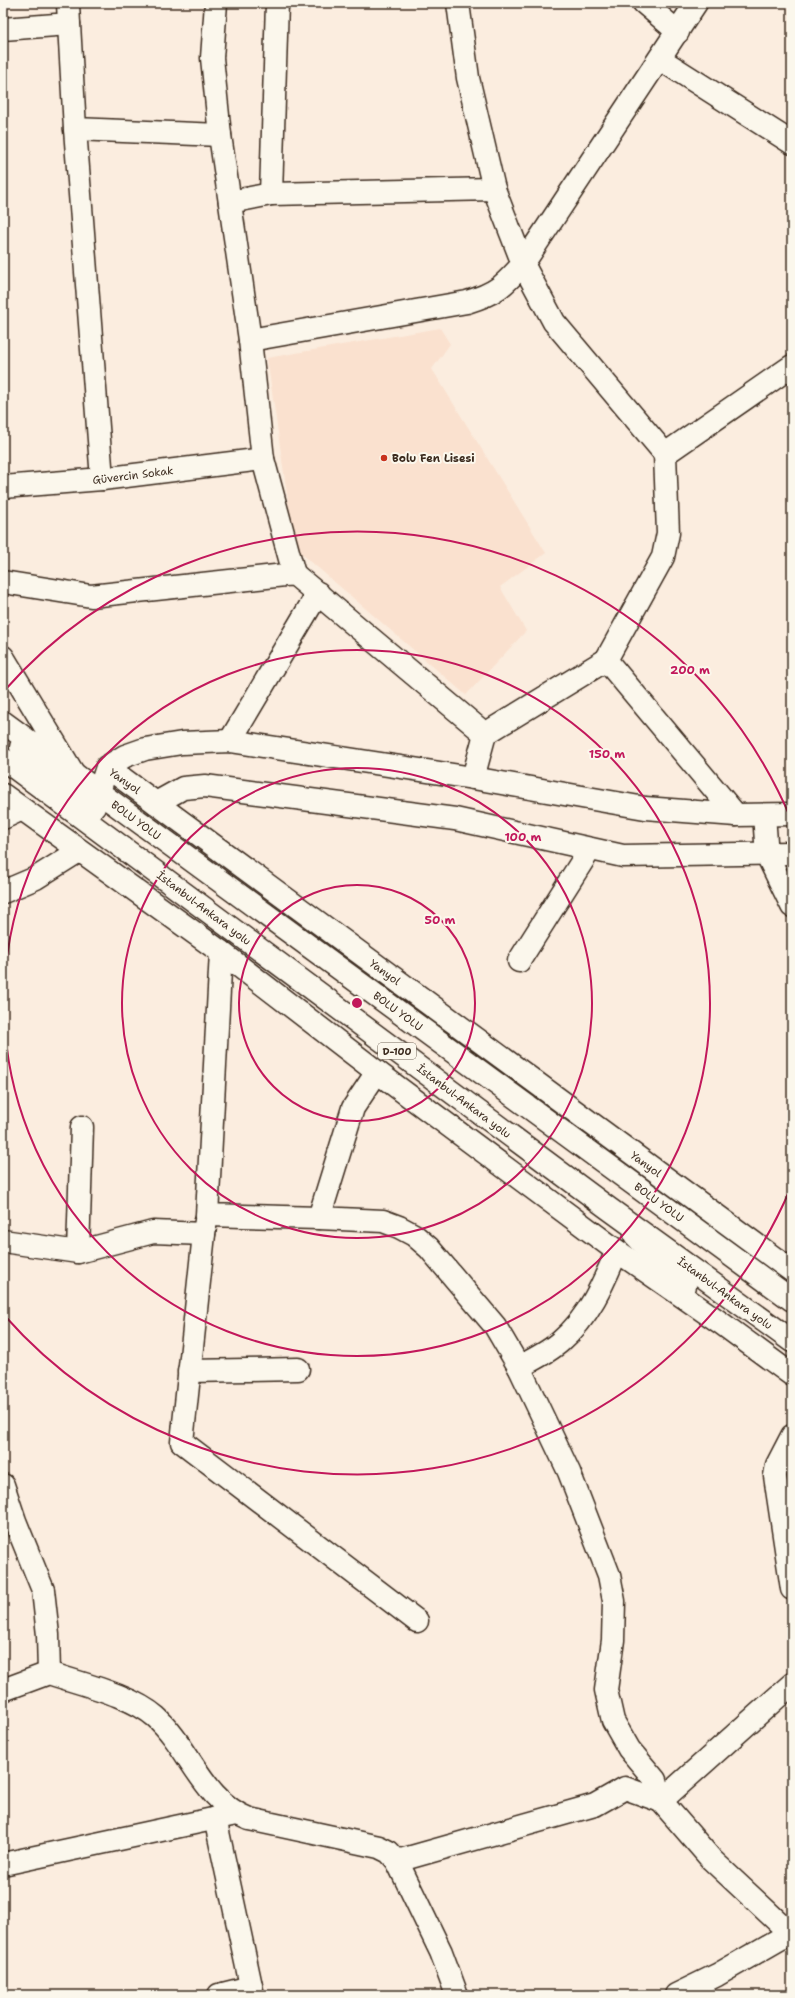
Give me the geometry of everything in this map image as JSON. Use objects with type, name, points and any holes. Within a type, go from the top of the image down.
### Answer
[{"type":"main road","points":[[68,3],[75,130],[102,479]]},
{"type":"main road","points":[[216,3],[212,58],[220,135],[250,340],[263,459],[294,574],[485,734]]},
{"type":"main road","points":[[271,194],[277,3]]},
{"type":"main road","points":[[458,3],[468,78],[494,189],[523,264],[554,322],[665,454],[668,533],[663,557],[606,660],[485,734],[473,778]]},
{"type":"main road","points":[[644,3],[678,32]]},
{"type":"main road","points":[[250,340],[467,302],[488,295],[505,284],[523,264],[696,3]]},
{"type":"main road","points":[[3,29],[69,24]]},
{"type":"main road","points":[[660,59],[792,143]]},
{"type":"main road","points":[[75,130],[220,135]]},
{"type":"main road","points":[[230,202],[271,194],[494,189]]},
{"type":"main road","points":[[665,454],[792,366]]},
{"type":"main road","name":"Güvercin Sokak","points":[[3,487],[102,479],[263,459]]},
{"type":"main road","points":[[3,582],[91,596],[294,574]]},
{"type":"main road","points":[[230,741],[318,593]]},
{"type":"main road","points":[[3,657],[94,806]]},
{"type":"main road","points":[[606,660],[736,815]]},
{"type":"main road","name":"BOLU YOLU","points":[[3,722],[792,1300]]},
{"type":"main road","points":[[3,732],[94,806]]},
{"type":"main road","points":[[106,767],[125,756],[145,749],[182,743],[230,741],[473,778],[645,808],[736,815],[792,814]]},
{"type":"main road","name":"İstanbul-Ankara yolu","points":[[3,759],[608,1208],[792,1341]]},
{"type":"main road","name":"Yanyol","points":[[94,806],[106,767],[792,1271]]},
{"type":"main road","points":[[156,803],[183,788],[205,786],[455,819],[623,856],[767,855],[792,853]]},
{"type":"main road","points":[[3,795],[12,813],[79,851],[221,952],[377,1072],[617,1251],[722,1323],[792,1375]]},
{"type":"main road","points":[[764,815],[767,855],[792,906]]},
{"type":"main road","points":[[519,961],[590,849]]},
{"type":"main road","points":[[3,892],[36,878],[79,851]]},
{"type":"main road","points":[[221,952],[206,1225],[182,1442],[417,1621]]},
{"type":"main road","points":[[319,1218],[353,1108],[377,1072]]},
{"type":"main road","points":[[78,1252],[82,1127]]},
{"type":"main road","points":[[608,1208],[722,1323]]},
{"type":"main road","points":[[3,1241],[78,1252],[154,1232],[206,1225],[319,1218],[383,1221],[400,1227],[414,1235],[429,1248],[488,1317],[520,1367],[569,1472],[609,1576],[614,1601],[613,1640],[606,1690],[607,1702],[612,1721],[629,1749],[655,1780],[661,1801],[712,1860],[792,1934],[717,1975],[676,1995]]},
{"type":"main road","points":[[520,1367],[562,1341],[587,1313],[598,1294],[617,1251]]},
{"type":"main road","points":[[189,1371],[298,1369]]},
{"type":"main road","points":[[792,1436],[776,1465],[775,1476],[792,1589]]},
{"type":"main road","points":[[3,1485],[15,1521],[43,1590],[48,1635],[49,1673]]},
{"type":"main road","points":[[3,1690],[49,1673],[138,1704],[156,1717],[170,1733],[201,1778],[221,1802],[226,1816],[252,1991],[219,1995]]},
{"type":"main road","points":[[661,1801],[792,1684]]},
{"type":"main road","points":[[625,1788],[629,1749]]},
{"type":"main road","points":[[397,1861],[595,1805],[625,1788],[661,1801]]},
{"type":"main road","points":[[3,1864],[226,1816],[249,1819],[379,1847],[389,1852],[397,1861],[441,1952],[457,1995]]},
{"type":"shaded area","name":"Bolu Fen Lisesi","points":[[440,328],[450,344],[432,369],[546,553],[500,587],[526,631],[466,695],[295,548],[267,358]]},
{"type":"place","name":"Bolu Fen Lisesi","points":[[384,458]]}]
